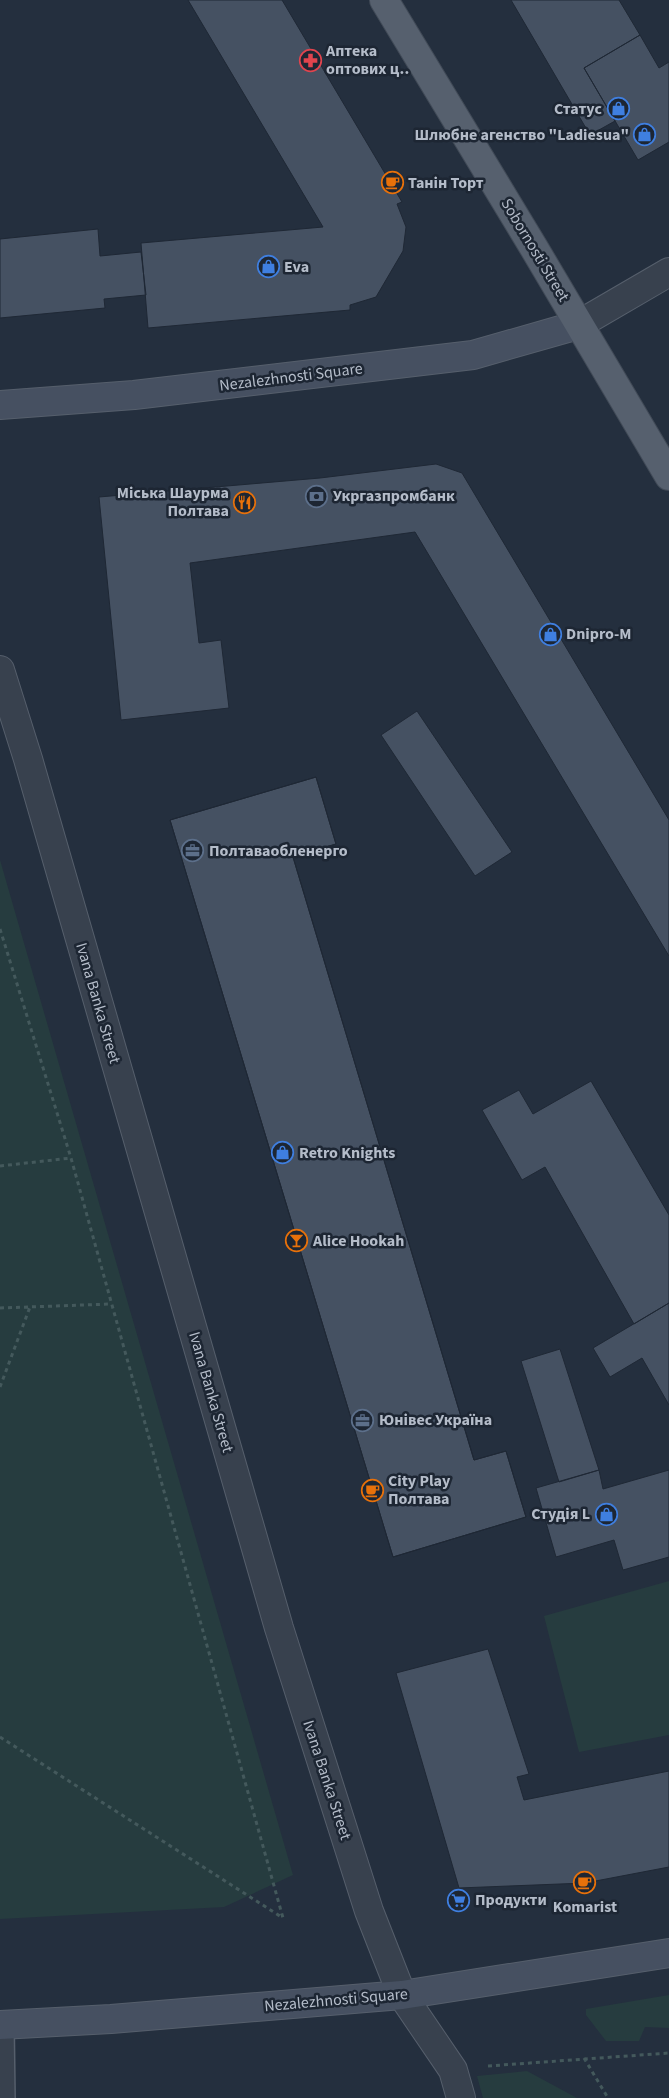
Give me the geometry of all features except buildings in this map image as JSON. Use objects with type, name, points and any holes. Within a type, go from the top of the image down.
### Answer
[{"type":"main road","name":"Sobornosti Street","points":[[384,0],[669,476]]},
{"type":"main road","name":"Nezalezhnosti Square","points":[[0,406],[134,395],[474,356],[578,325]]},
{"type":"main road","name":"Nezalezhnosti Square","points":[[2,2025],[111,2019],[402,1995],[669,1953]]},
{"type":"street","points":[[578,325],[669,272]]},
{"type":"street","name":"Ivana Banka Street","points":[[0,670],[31,769],[301,1701],[369,1911],[402,1995],[453,2070],[461,2098]]},
{"type":"lane","points":[[2,2025],[4,2098]]},
{"type":"path","points":[[0,929],[71,1158],[283,1918],[0,1737]]},
{"type":"path","points":[[0,1166],[71,1158]]},
{"type":"path","points":[[0,1308],[111,1304]]},
{"type":"path","points":[[0,1386],[30,1307]]},
{"type":"path","points":[[486,2067],[669,2053]]},
{"type":"path","points":[[584,2058],[608,2098]]},
{"type":"green space","points":[[0,860],[293,1875],[224,1907],[0,1919]]},
{"type":"green space","points":[[669,1581],[669,1735],[579,1752],[544,1616]]},
{"type":"green space","points":[[669,1995],[669,2028],[645,2027],[639,2041],[606,2041],[586,2015],[586,2009]]},
{"type":"green space","points":[[527,2071],[577,2098],[483,2098],[477,2076]]},
{"type":"place","name":"Аптека оптових ц..","points":[[310,60]]},
{"type":"place","name":"Статус","points":[[618,109]]},
{"type":"place","name":"Шлюбне агенство \"Ladiesua\"","points":[[645,135]]},
{"type":"place","name":"Танін Торт","points":[[392,183]]},
{"type":"place","name":"Eva","points":[[268,267]]},
{"type":"place","name":"Укргазпромбанк","points":[[317,496]]},
{"type":"place","name":"Міська Шаурма Полтава","points":[[245,502]]},
{"type":"place","name":"Dnipro-M","points":[[550,634]]},
{"type":"place","name":"Полтаваобленерго","points":[[193,851]]},
{"type":"place","name":"Retro Knights","points":[[283,1153]]},
{"type":"place","name":"Alice Hookah","points":[[297,1241]]},
{"type":"place","name":"Юнівес Україна","points":[[363,1420]]},
{"type":"place","name":"City Play Полтава","points":[[372,1490]]},
{"type":"place","name":"Студія L","points":[[606,1514]]},
{"type":"place","name":"Komarist","points":[[585,1883]]},
{"type":"place","name":"Продукти","points":[[459,1900]]}]
